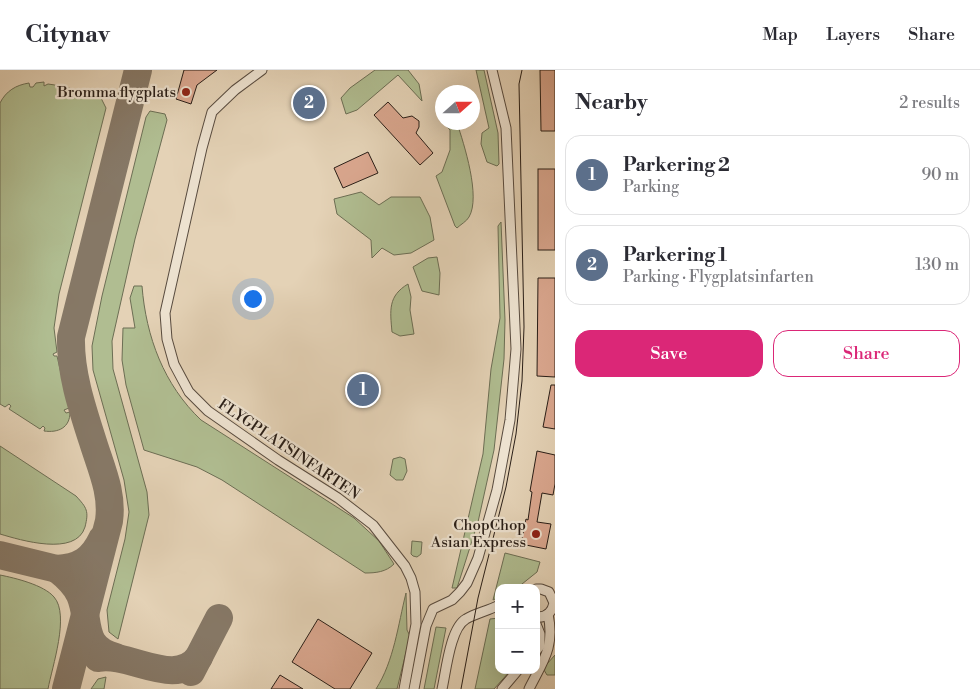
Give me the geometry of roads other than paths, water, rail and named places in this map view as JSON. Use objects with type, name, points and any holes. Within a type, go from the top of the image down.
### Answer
[{"type":"street","name":"FLYGPLATSINFARTEN","points":[[262,70],[235,90],[212,112],[202,148],[165,313],[166,339],[174,364],[189,392],[208,411],[278,460],[338,498],[373,525],[405,566],[415,592],[416,624],[404,689]]},
{"type":"street","points":[[414,689],[426,626],[433,610],[452,600],[460,592],[467,582],[478,558],[497,490],[510,420],[516,349],[506,128],[492,70]]},
{"type":"street","points":[[540,589],[545,590],[552,595],[553,608],[548,614],[540,617]]},
{"type":"street","points":[[442,689],[454,633],[464,620],[495,608]]},
{"type":"street","points":[[488,612],[495,612]]},
{"type":"street","points":[[529,689],[549,650],[552,640],[548,614]]},
{"type":"street","points":[[502,689],[515,674]]},
{"type":"tram line","points":[[461,689],[478,598],[506,487],[516,434],[522,381],[524,327],[519,84],[522,70]]},
{"type":"place","name":"Bromma flygplats","points":[[186,92]]},
{"type":"place","name":"Parkering 1","points":[[309,103]]},
{"type":"place","name":"Parkering 2","points":[[363,390]]},
{"type":"place","name":"ChopChop Asian Express","points":[[536,534]]}]
